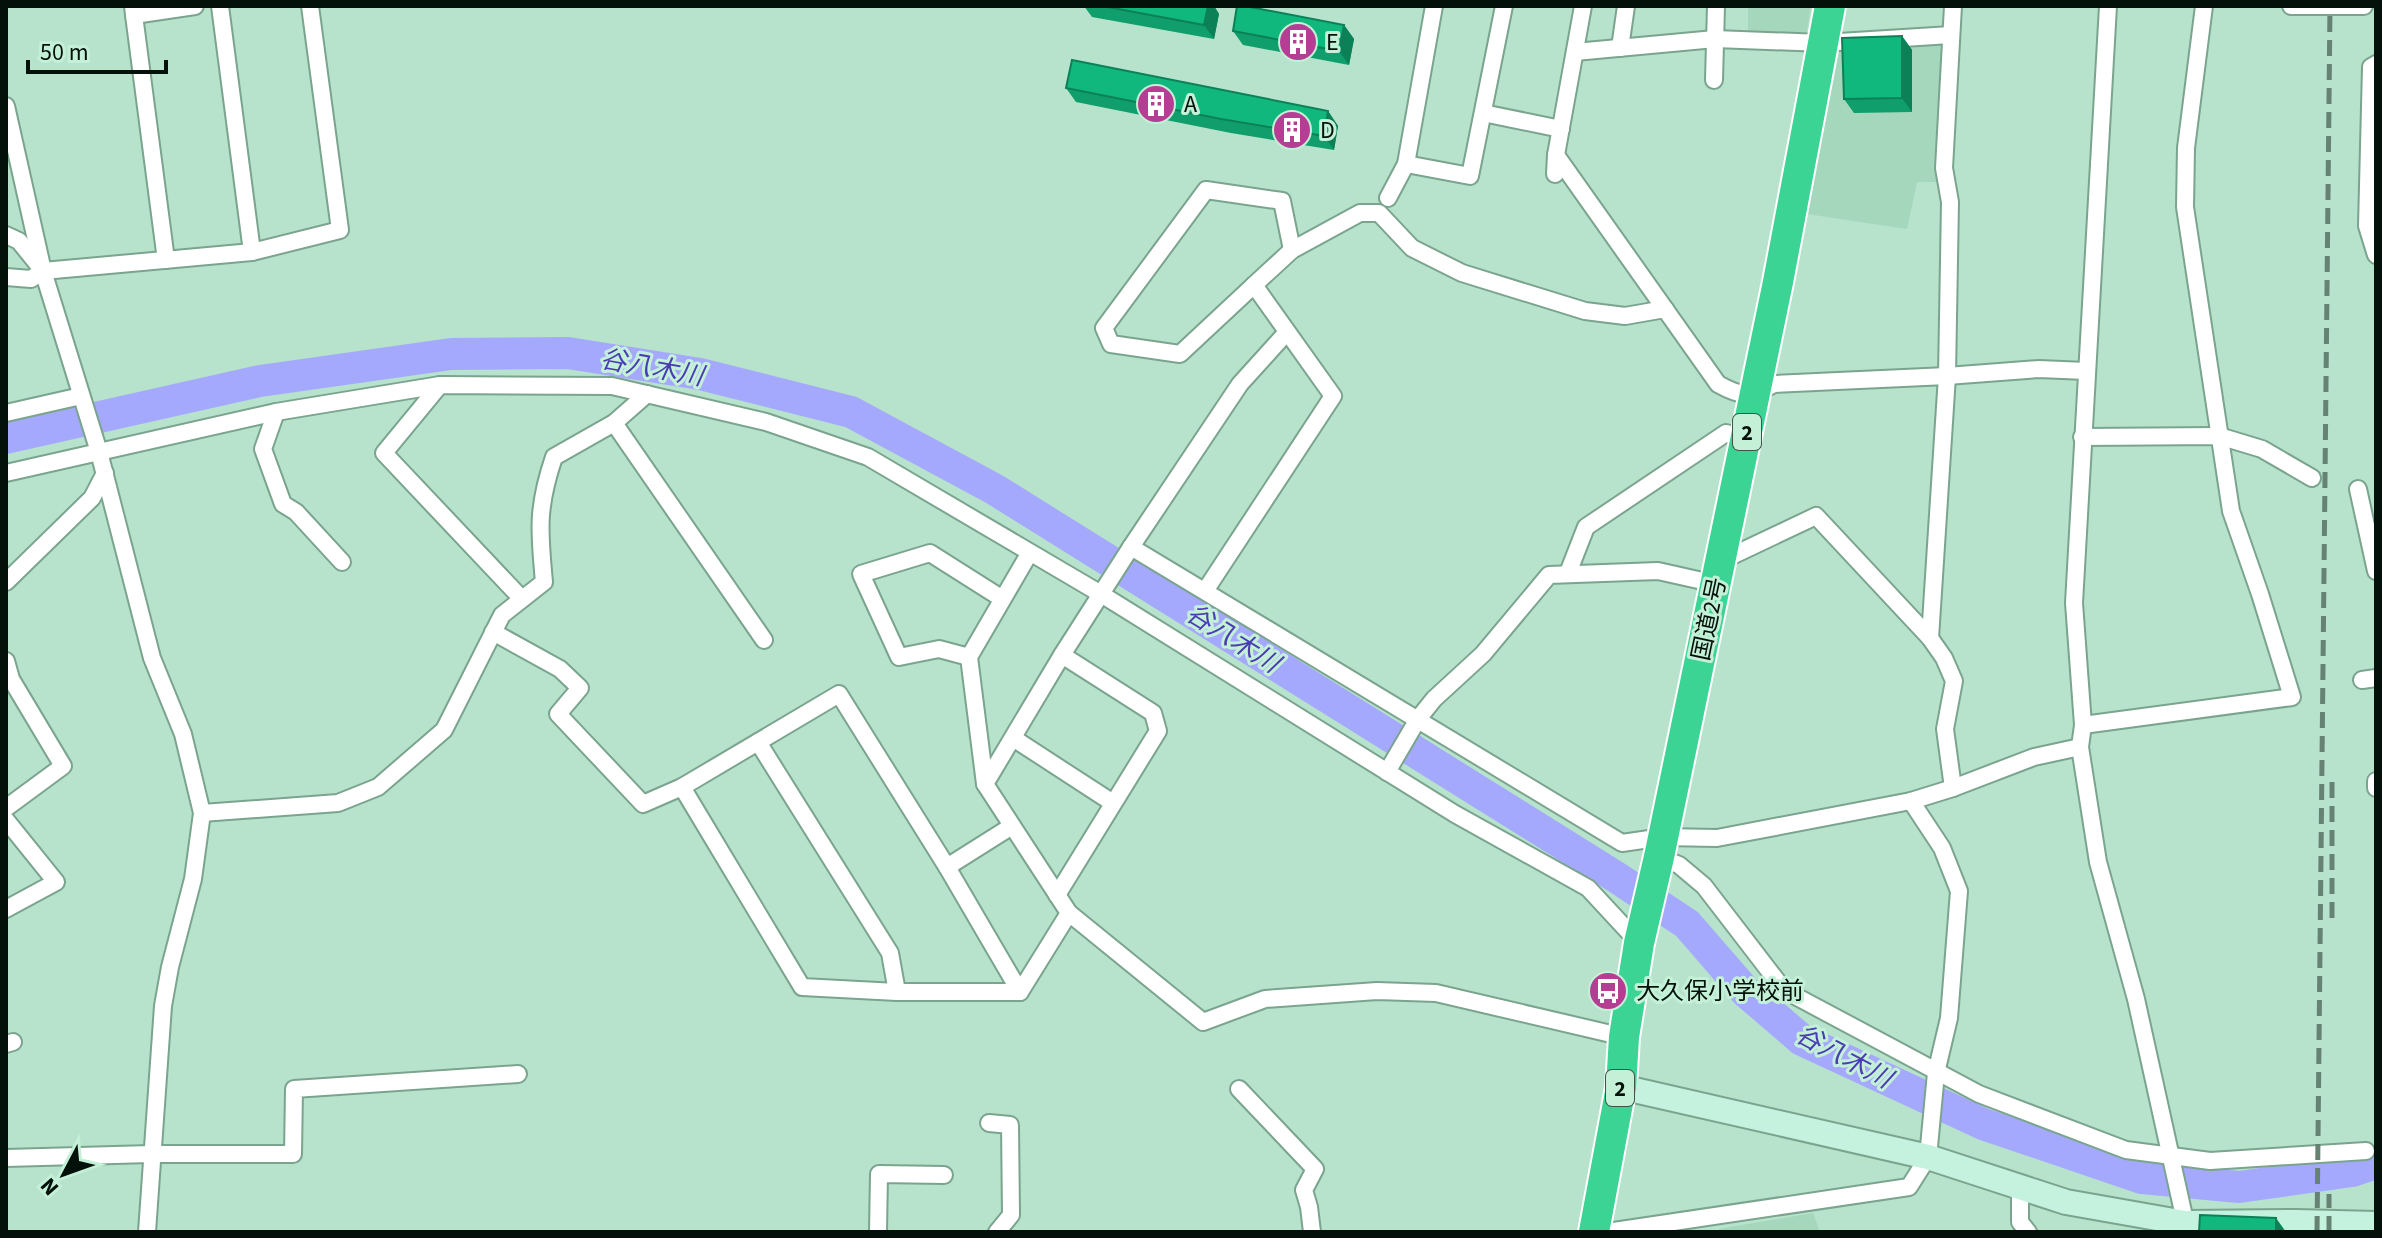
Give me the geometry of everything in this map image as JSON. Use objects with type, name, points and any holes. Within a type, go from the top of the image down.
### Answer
[{"type":"highway","name":"国道2号","points":[[1594,1232],[1621,1087],[1624,1037],[1639,943],[1719,573],[1830,6]]},
{"type":"street","points":[[166,260],[134,10],[195,6]]},
{"type":"street","points":[[220,6],[252,252]]},
{"type":"street","points":[[6,277],[31,279],[43,271],[252,252],[340,230],[310,6]]},
{"type":"street","points":[[1388,198],[1406,164],[1434,6]]},
{"type":"street","points":[[1406,164],[1470,176],[1504,6]]},
{"type":"street","points":[[1555,174],[1583,6]]},
{"type":"street","points":[[1620,48],[1626,6]]},
{"type":"street","points":[[1714,80],[1716,6]]},
{"type":"street","points":[[1930,638],[1947,376],[1950,202],[1944,168],[1953,6]]},
{"type":"street","points":[[2108,6],[2074,603],[2083,725],[2080,747],[2098,862],[2136,999],[2184,1219]]},
{"type":"street","points":[[2083,725],[2292,697],[2231,511],[2185,207],[2186,148],[2204,6]]},
{"type":"street","points":[[2291,6],[2364,6]]},
{"type":"street","points":[[1575,52],[1715,39],[1823,43],[1951,35]]},
{"type":"street","points":[[2376,64],[2371,67],[2367,226],[2376,255]]},
{"type":"street","points":[[6,106],[43,271],[105,473],[152,658],[183,734],[202,813],[193,879],[163,1006],[147,1232]]},
{"type":"street","points":[[1483,113],[1561,129]]},
{"type":"street","points":[[1556,155],[1718,384],[1736,394],[1754,394],[1774,384],[2039,369],[2086,371]]},
{"type":"street","points":[[1292,250],[1282,201],[1206,190],[1104,328],[1111,344],[1180,354],[1292,250],[1360,213],[1379,213],[1412,248],[1462,273],[1585,311],[1625,316],[1665,309]]},
{"type":"street","points":[[6,235],[19,241],[43,271]]},
{"type":"street","points":[[1205,591],[1333,396],[1254,285]]},
{"type":"street","points":[[985,784],[1131,547],[1240,384],[1287,332]]},
{"type":"street","points":[[440,385],[384,453],[522,599]]},
{"type":"street","points":[[6,473],[276,412],[440,385],[612,386],[766,422],[868,457],[1101,594],[1455,814],[1588,888],[1639,943]]},
{"type":"street","points":[[202,813],[338,803],[378,787],[444,730],[502,615],[544,582],[538,527],[543,489],[554,457],[614,423],[647,394]]},
{"type":"street","points":[[6,413],[81,396]]},
{"type":"street","points":[[276,412],[263,449],[283,504],[296,512],[342,562]]},
{"type":"street","points":[[614,423],[764,640]]},
{"type":"street","points":[[1568,573],[1586,527],[1726,433],[1745,439]]},
{"type":"street","points":[[2082,437],[2219,436],[2262,449],[2312,478]]},
{"type":"street","points":[[6,582],[92,498],[105,473]]},
{"type":"street","points":[[2376,482],[2354,490],[2376,571]]},
{"type":"street","points":[[1387,772],[1418,719],[1434,699],[1483,654],[1549,575],[1658,571],[1719,573],[1816,516],[1930,638],[1944,658],[1954,681],[1945,729],[1953,788]]},
{"type":"street","points":[[1131,547],[1622,843],[1661,847],[1911,801],[2034,757],[2080,747]]},
{"type":"street","points":[[969,657],[939,649],[899,657],[861,574],[930,553],[1001,598]]},
{"type":"street","points":[[1029,554],[969,657],[985,784],[1069,913],[1203,1022],[1265,999],[1377,991],[1436,993],[1624,1037]]},
{"type":"street","points":[[493,632],[560,669],[580,688],[558,714],[643,804],[682,787],[839,694],[947,867],[1020,992]]},
{"type":"street","points":[[1057,895],[1158,731],[1153,713],[1062,655]]},
{"type":"street","points":[[6,661],[11,679],[63,766],[6,808]]},
{"type":"street","points":[[1013,738],[1113,803]]},
{"type":"street","points":[[758,742],[890,953],[897,992]]},
{"type":"street","points":[[2376,781],[2376,788]]},
{"type":"street","points":[[682,787],[802,987],[897,992],[1020,992]]},
{"type":"street","points":[[1607,1232],[1909,1187],[1928,1157],[1936,1073],[1949,1018],[1959,891],[1942,848],[1911,801]]},
{"type":"street","points":[[6,820],[56,882],[6,909]]},
{"type":"street","points":[[947,867],[1012,826]]},
{"type":"street","points":[[1661,847],[1704,886],[1784,990],[1979,1094],[2126,1150],[2172,1160],[2210,1161],[2366,1151]]},
{"type":"street","points":[[1020,992],[1069,913]]},
{"type":"street","points":[[6,1158],[293,1154],[294,1089],[518,1074]]},
{"type":"street","points":[[1621,1087],[1928,1157],[2066,1202],[2184,1219],[2376,1224]]},
{"type":"street","points":[[1239,1089],[1315,1169],[1304,1190],[1312,1232]]},
{"type":"street","points":[[989,1123],[1010,1125],[1011,1215],[997,1232]]},
{"type":"street","points":[[878,1232],[879,1174],[944,1175]]},
{"type":"street","points":[[2020,1188],[2020,1222],[2028,1232]]},
{"type":"shaded area","points":[[1748,6],[1811,6],[1807,32],[1748,32]]},
{"type":"shaded area","points":[[1945,45],[1937,182],[1917,182],[1907,229],[1807,214],[1840,47]]},
{"type":"shaded area","points":[[1813,1213],[1820,1232],[1718,1232],[1719,1229]]},
{"type":"building","points":[[1102,6],[1208,6],[1204,25]]},
{"type":"building","points":[[1237,6],[1344,25],[1339,51],[1233,31]]},
{"type":"building","points":[[1902,36],[1902,98],[1844,99],[1842,38]]},
{"type":"building","points":[[1072,60],[1328,111],[1324,136],[1066,88]]},
{"type":"building","points":[[2200,1215],[2276,1218],[2276,1232],[2199,1232]]},
{"type":"waterway","name":"谷八木川","points":[[6,438],[260,381],[451,354],[568,353],[700,374],[851,412],[994,489],[1616,877],[1687,924],[1746,992],[1802,1040],[1983,1124],[2142,1178],[2239,1187],[2352,1171],[2376,1163]]},
{"type":"railway","points":[[2317,1232],[2330,6]]},
{"type":"railway","points":[[2332,782],[2332,918]]},
{"type":"railway","points":[[2329,1194],[2329,1232]]},
{"type":"place","name":"E","points":[[1298,42]]},
{"type":"place","name":"A","points":[[1156,104]]},
{"type":"place","name":"D","points":[[1292,130]]},
{"type":"place","name":"大久保小学校前","points":[[1608,991]]}]
